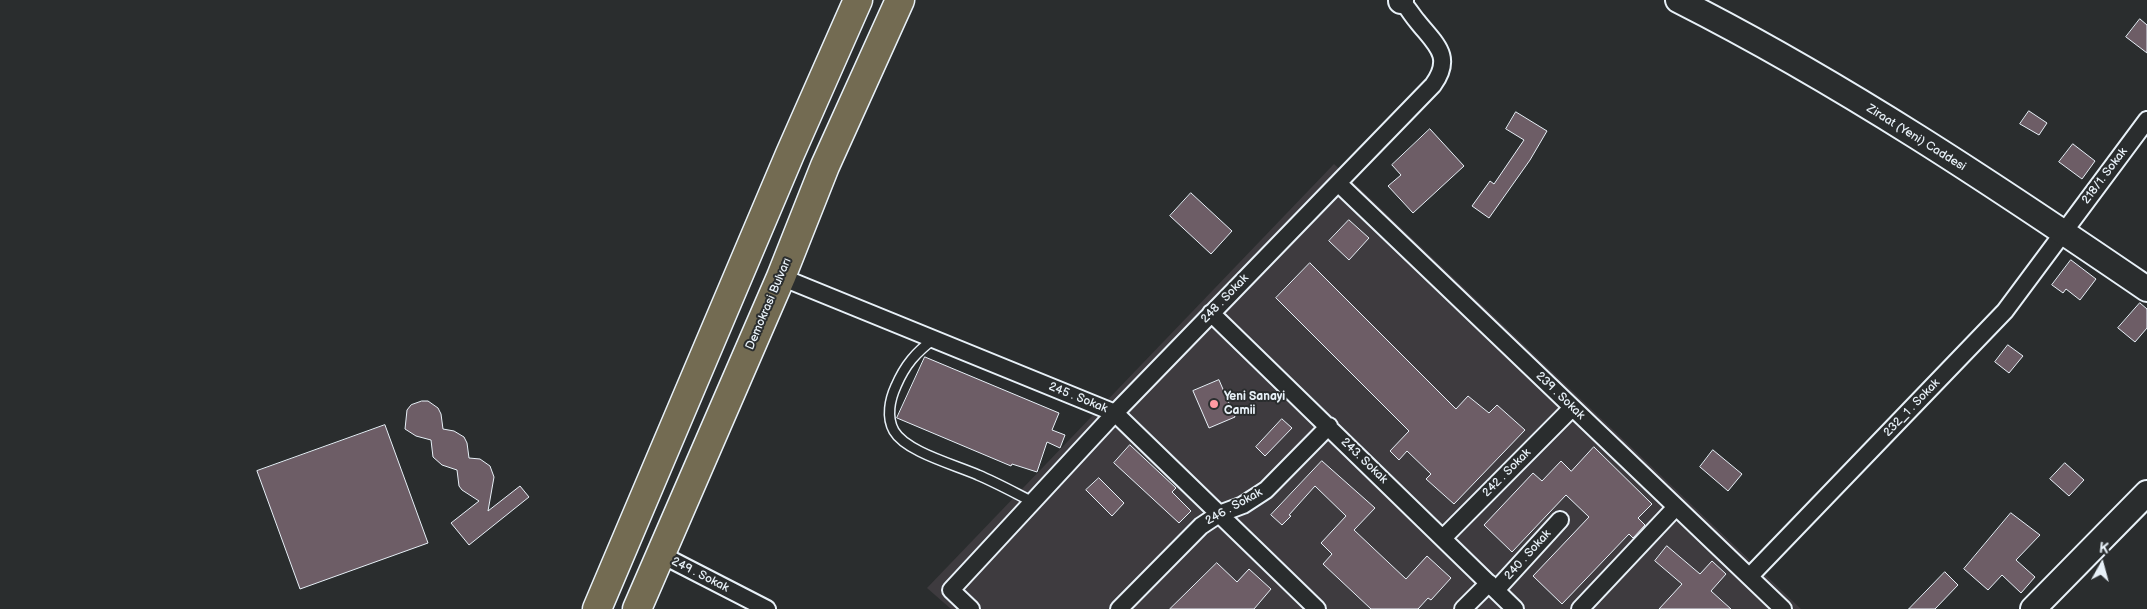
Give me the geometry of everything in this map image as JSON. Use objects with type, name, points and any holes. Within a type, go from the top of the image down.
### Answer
[{"type":"highway","points":[[597,609],[790,154],[858,0]]},
{"type":"highway","name":"Demokrasi Bulvarı","points":[[637,609],[781,277],[825,166],[900,0]]},
{"type":"street","name":"248 . Sokak","points":[[971,609],[951,590],[1115,413],[1433,85],[1443,66],[1442,56],[1436,43],[1401,0]]},
{"type":"street","name":"Ziraat (Yeni) Caddesi","points":[[1678,0],[1754,39],[1896,124],[2147,289]]},
{"type":"street","name":"218/1. Sokak","points":[[2063,232],[2147,120]]},
{"type":"street","name":"239 . Sokak","points":[[1338,183],[1750,576],[1781,608]]},
{"type":"street","name":"232_1 . Sokak","points":[[1750,576],[2005,311],[2063,232]]},
{"type":"street","name":"245 . Sokak","points":[[781,277],[1115,413],[1219,514],[1307,606]]},
{"type":"street","name":"243. Sokak","points":[[1211,313],[1515,609]]},
{"type":"street","name":"242 . Sokak","points":[[1443,538],[1572,408]]},
{"type":"street","name":"246 . Sokak","points":[[1119,609],[1201,526],[1219,514],[1243,505],[1266,490],[1328,426]]},
{"type":"street","points":[[2034,609],[2147,493]]},
{"type":"street","points":[[1580,609],[1676,507]]},
{"type":"street","name":"240 . Sokak","points":[[1463,609],[1492,586],[1560,520]]},
{"type":"street","name":"249 . Sokak","points":[[660,554],[767,609]]},
{"type":"lane","points":[[934,339],[911,359],[892,394],[890,411],[894,430],[900,438],[919,450],[976,474],[1033,502]]},
{"type":"shaded area","points":[[1334,164],[1801,609],[951,609],[927,588]]},
{"type":"building","points":[[2140,19],[2147,25],[2147,53],[2126,37]]},
{"type":"building","points":[[2029,111],[2047,123],[2039,135],[2020,124]]},
{"type":"building","points":[[1516,112],[1547,131],[1530,160],[1489,218],[1472,206],[1490,181],[1494,184],[1524,140],[1506,129]]},
{"type":"building","points":[[1430,129],[1464,166],[1413,213],[1388,186],[1401,175],[1392,165]]},
{"type":"building","points":[[2073,144],[2095,161],[2082,179],[2059,162]]},
{"type":"building","points":[[1191,193],[1232,231],[1211,254],[1170,216]]},
{"type":"building","points":[[1349,220],[1369,238],[1349,260],[1329,241]]},
{"type":"building","points":[[2071,260],[2096,279],[2080,300],[2066,289],[2063,293],[2052,285]]},
{"type":"building","points":[[1310,263],[1456,409],[1468,396],[1489,413],[1497,405],[1525,430],[1454,504],[1426,479],[1431,474],[1407,451],[1399,460],[1390,451],[1409,431],[1276,298]]},
{"type":"building","points":[[2140,303],[2147,309],[2147,328],[2135,342],[2118,328]]},
{"type":"building","points":[[2008,345],[2023,356],[2009,373],[1995,362]]},
{"type":"building","points":[[925,357],[1059,413],[1052,430],[1065,435],[1060,448],[1047,442],[1037,472],[1012,464],[1011,466],[897,418]]},
{"type":"building","name":"Yeni Sanayi Camii","points":[[1219,380],[1235,417],[1209,428],[1193,391]]},
{"type":"building","points":[[428,401],[438,408],[441,414],[443,429],[454,431],[464,437],[467,443],[469,458],[480,459],[490,466],[494,477],[488,511],[520,486],[529,497],[469,545],[451,523],[479,501],[459,486],[457,470],[442,465],[433,457],[431,440],[416,436],[405,429],[407,410],[411,405]]},
{"type":"building","points":[[1282,419],[1292,428],[1265,456],[1256,447]]},
{"type":"building","points":[[385,425],[428,543],[300,589],[257,471]]},
{"type":"building","points":[[1130,445],[1176,488],[1172,492],[1191,511],[1179,523],[1114,463]]},
{"type":"building","points":[[1594,447],[1652,504],[1638,518],[1645,525],[1633,538],[1629,534],[1562,604],[1533,576],[1589,517],[1566,495],[1512,552],[1484,525],[1533,473],[1542,481],[1561,461],[1571,471]]},
{"type":"building","points":[[1713,450],[1742,474],[1728,491],[1700,467]]},
{"type":"building","points":[[1322,461],[1375,508],[1354,530],[1406,579],[1427,556],[1451,578],[1431,600],[1428,598],[1418,609],[1371,609],[1323,564],[1332,554],[1321,543],[1346,516],[1315,486],[1282,525],[1271,515]]},
{"type":"building","points":[[2065,463],[2084,480],[2069,496],[2050,479]]},
{"type":"building","points":[[1099,478],[1124,503],[1112,516],[1086,490]]},
{"type":"building","points":[[2011,513],[2040,535],[2016,560],[2035,577],[2021,593],[2002,575],[1988,590],[1964,569]]},
{"type":"building","points":[[1667,546],[1700,574],[1712,561],[1726,574],[1711,591],[1731,609],[1659,609],[1682,584],[1655,561]]},
{"type":"building","points":[[1217,563],[1237,582],[1249,569],[1271,589],[1254,609],[1170,609]]},
{"type":"building","points":[[1945,572],[1958,585],[1935,609],[1909,609]]},
{"type":"place","name":"Yeni Sanayi Camii","points":[[1214,404]]}]
